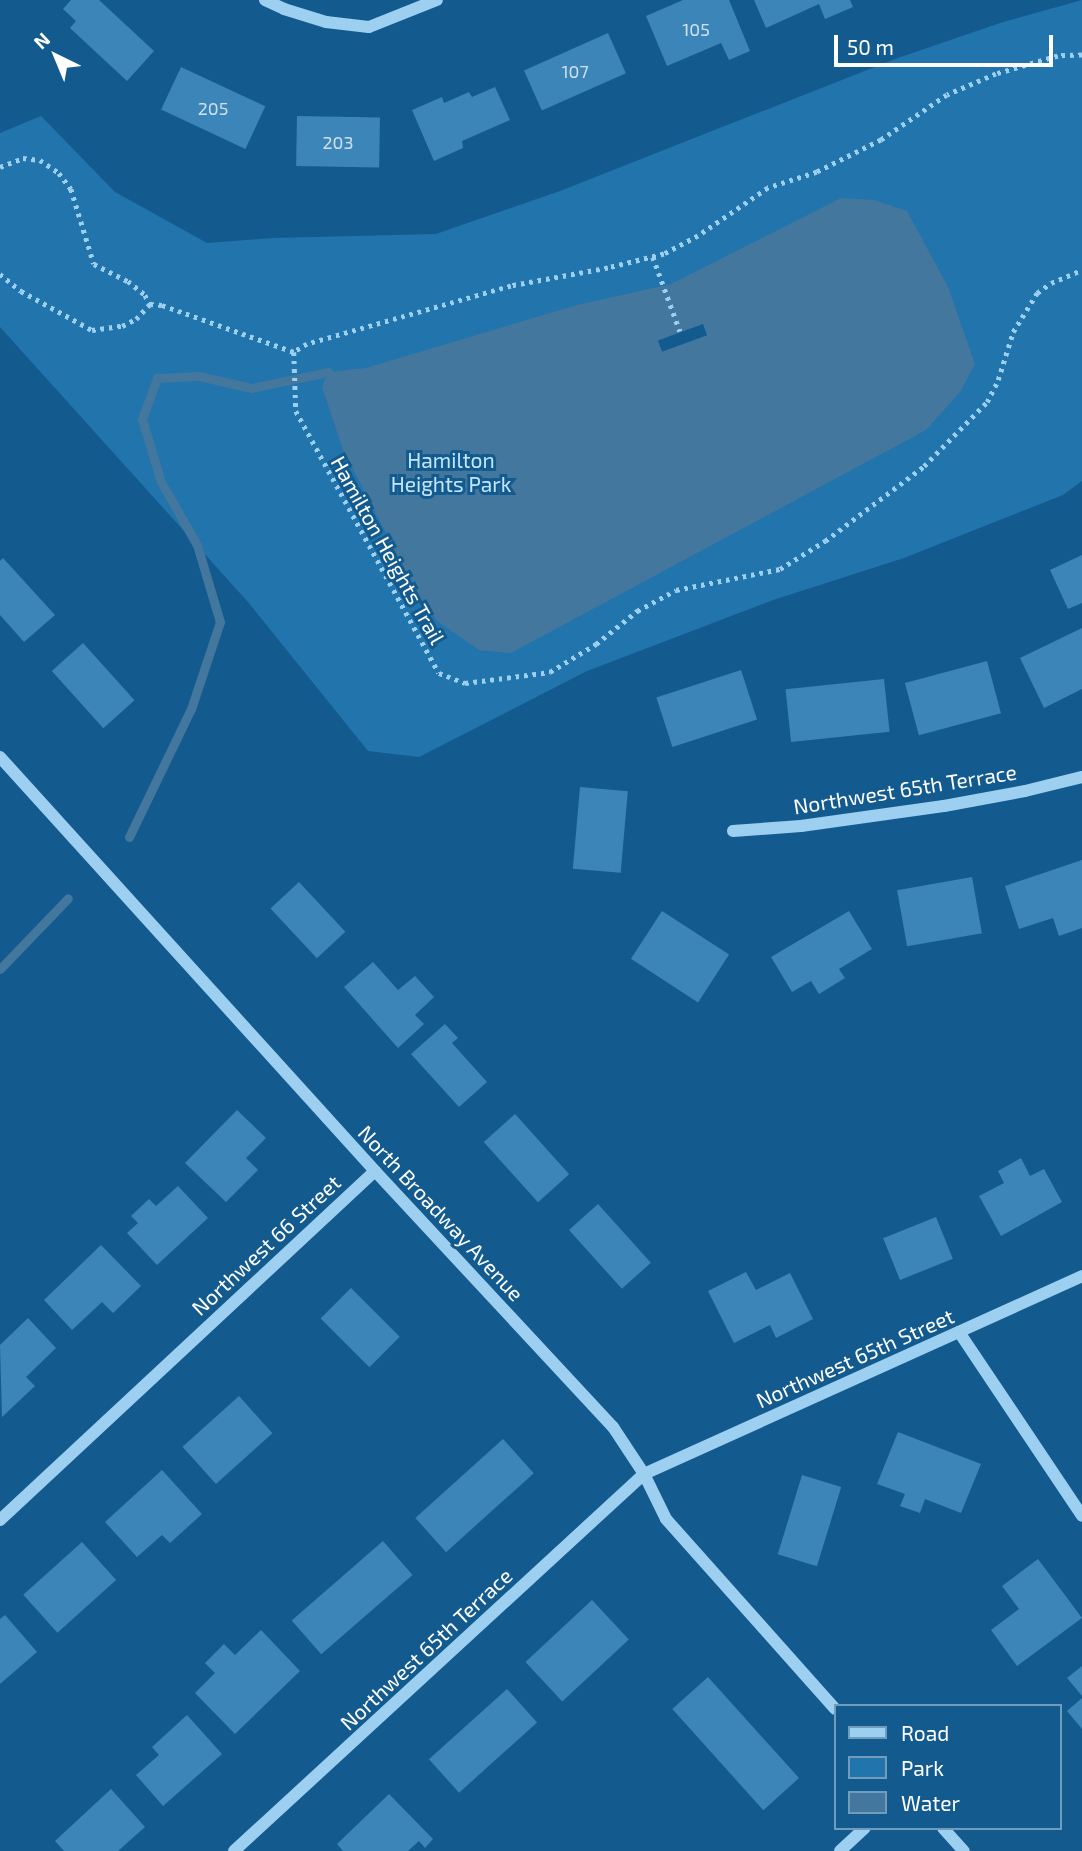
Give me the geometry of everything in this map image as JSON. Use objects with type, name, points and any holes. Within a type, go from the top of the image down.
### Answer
[{"type":"street","points":[[264,0],[326,22],[369,27],[437,0]]},
{"type":"street","name":"North Broadway Avenue","points":[[0,757],[375,1171],[613,1427],[644,1474],[666,1519],[834,1708]]},
{"type":"street","name":"Northwest 65th Terrace","points":[[733,831],[801,826],[944,806],[1082,777]]},
{"type":"street","name":"Northwest 66 Street","points":[[0,1520],[375,1171]]},
{"type":"street","name":"Northwest 65th Street","points":[[644,1474],[1082,1276]]},
{"type":"street","points":[[959,1332],[1082,1516]]},
{"type":"street","name":"Northwest 65th Terrace","points":[[234,1851],[644,1474]]},
{"type":"street","points":[[840,1851],[863,1830]]},
{"type":"street","points":[[945,1830],[964,1851]]},
{"type":"path","points":[[0,167],[23,158],[40,160],[59,173],[71,189],[94,264],[128,281],[145,295],[150,304],[210,321],[294,352],[318,340],[369,329],[466,298],[653,257],[698,236],[768,188],[817,172],[881,140],[947,95],[996,74],[1058,56],[1082,55]]},
{"type":"path","points":[[653,257],[680,331]]},
{"type":"path","name":"Hamilton Heights Trail","points":[[294,352],[293,392],[296,411],[306,433],[439,673],[465,683],[550,673],[596,644],[637,611],[676,590],[780,569],[825,541],[924,466],[987,402],[998,380],[1013,332],[1037,293],[1051,283],[1082,270]]},
{"type":"path","points":[[0,274],[21,290],[92,330],[122,326],[136,319],[150,304]]},
{"type":"green space","name":"Hamilton Heights Park","points":[[1082,0],[1082,481],[1063,495],[904,558],[773,600],[587,671],[419,757],[368,751],[248,602],[0,327],[0,133],[41,116],[115,192],[207,243],[274,238],[436,234],[560,191],[895,59],[1003,22]]},
{"type":"water","points":[[841,198],[874,200],[907,211],[948,287],[975,364],[960,392],[926,430],[511,653],[479,650],[437,621],[418,595],[343,450],[322,387],[328,372],[366,368],[577,305],[671,284]]},
{"type":"pier","points":[[703,324],[707,335],[662,352],[658,340]]},
{"type":"building","points":[[71,0],[99,0],[154,51],[127,81],[70,28],[76,21],[63,9]]},
{"type":"building","points":[[683,0],[729,0],[750,51],[729,60],[721,43],[667,66],[646,16]]},
{"type":"building","points":[[754,0],[850,0],[853,7],[825,19],[819,4],[766,28]]},
{"type":"building","points":[[608,33],[626,73],[542,111],[524,70]]},
{"type":"building","points":[[181,67],[265,106],[245,149],[161,110]]},
{"type":"building","points":[[495,87],[510,120],[462,141],[463,148],[434,161],[412,110],[442,97],[444,103],[469,92],[472,97]]},
{"type":"building","points":[[297,116],[380,117],[379,167],[296,166]]},
{"type":"building","points":[[1082,555],[1082,603],[1068,609],[1050,570]]},
{"type":"building","points":[[3,558],[55,615],[24,642],[0,615],[0,561]]},
{"type":"building","points":[[1082,628],[1082,689],[1044,708],[1020,658]]},
{"type":"building","points":[[83,643],[135,700],[103,728],[52,671]]},
{"type":"building","points":[[987,661],[1001,713],[919,735],[905,683]]},
{"type":"building","points":[[741,670],[757,719],[672,747],[656,698]]},
{"type":"building","points":[[884,679],[890,732],[791,742],[786,689]]},
{"type":"building","points":[[580,787],[628,791],[621,873],[573,869]]},
{"type":"building","points":[[1082,860],[1082,928],[1059,936],[1053,918],[1019,929],[1005,886]]},
{"type":"building","points":[[972,877],[982,933],[907,946],[897,890]]},
{"type":"building","points":[[299,882],[345,932],[317,958],[270,909]]},
{"type":"building","points":[[662,911],[729,955],[698,1002],[631,959]]},
{"type":"building","points":[[849,911],[872,949],[839,969],[845,978],[819,994],[811,981],[792,992],[771,957]]},
{"type":"building","points":[[373,962],[398,990],[415,976],[434,997],[415,1015],[424,1024],[398,1048],[344,987]]},
{"type":"building","points":[[445,1024],[458,1038],[452,1043],[487,1082],[459,1107],[411,1054]]},
{"type":"building","points":[[237,1110],[266,1138],[246,1158],[258,1170],[226,1202],[185,1163]]},
{"type":"building","points":[[515,1114],[569,1174],[538,1202],[484,1142]]},
{"type":"building","points":[[1021,1158],[1030,1176],[1044,1169],[1062,1202],[1001,1236],[979,1196],[1004,1183],[998,1171]]},
{"type":"building","points":[[178,1186],[208,1218],[157,1265],[127,1233],[138,1223],[131,1216],[149,1199],[156,1206]]},
{"type":"building","points":[[598,1204],[651,1263],[622,1289],[569,1230]]},
{"type":"building","points":[[936,1217],[953,1259],[900,1280],[883,1238]]},
{"type":"building","points":[[101,1245],[141,1286],[113,1313],[102,1302],[72,1330],[44,1300]]},
{"type":"building","points":[[746,1272],[756,1290],[790,1273],[813,1319],[776,1338],[770,1325],[734,1343],[708,1291]]},
{"type":"building","points":[[351,1288],[400,1337],[369,1367],[321,1318]]},
{"type":"building","points":[[28,1318],[56,1348],[26,1377],[35,1386],[2,1417],[0,1345]]},
{"type":"building","points":[[239,1396],[272,1433],[216,1484],[183,1447]]},
{"type":"building","points":[[898,1432],[981,1464],[961,1513],[925,1499],[920,1513],[900,1506],[905,1494],[877,1484]]},
{"type":"building","points":[[503,1439],[534,1473],[446,1552],[415,1518]]},
{"type":"building","points":[[162,1470],[202,1514],[170,1543],[162,1535],[137,1557],[105,1522]]},
{"type":"building","points":[[802,1475],[841,1487],[817,1566],[778,1554]]},
{"type":"building","points":[[383,1541],[413,1575],[321,1654],[292,1620]]},
{"type":"building","points":[[82,1542],[116,1580],[57,1633],[23,1595]]},
{"type":"building","points":[[1038,1559],[1082,1618],[1017,1666],[991,1630],[1019,1609],[1002,1586]]},
{"type":"building","points":[[592,1600],[629,1639],[562,1702],[525,1662]]},
{"type":"building","points":[[5,1615],[37,1652],[0,1684],[0,1619]]},
{"type":"building","points":[[261,1630],[300,1671],[235,1734],[195,1693],[215,1673],[205,1663],[224,1644],[235,1655]]},
{"type":"building","points":[[1082,1666],[1082,1696],[1067,1678]]},
{"type":"building","points":[[708,1677],[799,1778],[763,1810],[672,1709]]},
{"type":"building","points":[[507,1689],[537,1722],[459,1793],[429,1759]]},
{"type":"building","points":[[1082,1698],[1082,1729],[1067,1711]]},
{"type":"building","points":[[187,1715],[222,1754],[163,1806],[136,1775],[159,1755],[152,1747]]},
{"type":"building","points":[[111,1789],[145,1827],[118,1851],[64,1851],[55,1841]]},
{"type":"building","points":[[389,1794],[433,1839],[425,1848],[419,1841],[408,1851],[343,1851],[337,1844]]},
{"type":"waterway","points":[[129,837],[191,709],[220,622],[197,545],[161,482],[142,419],[157,378],[199,376],[251,388],[328,372]]},
{"type":"waterway","points":[[0,969],[68,898]]}]
